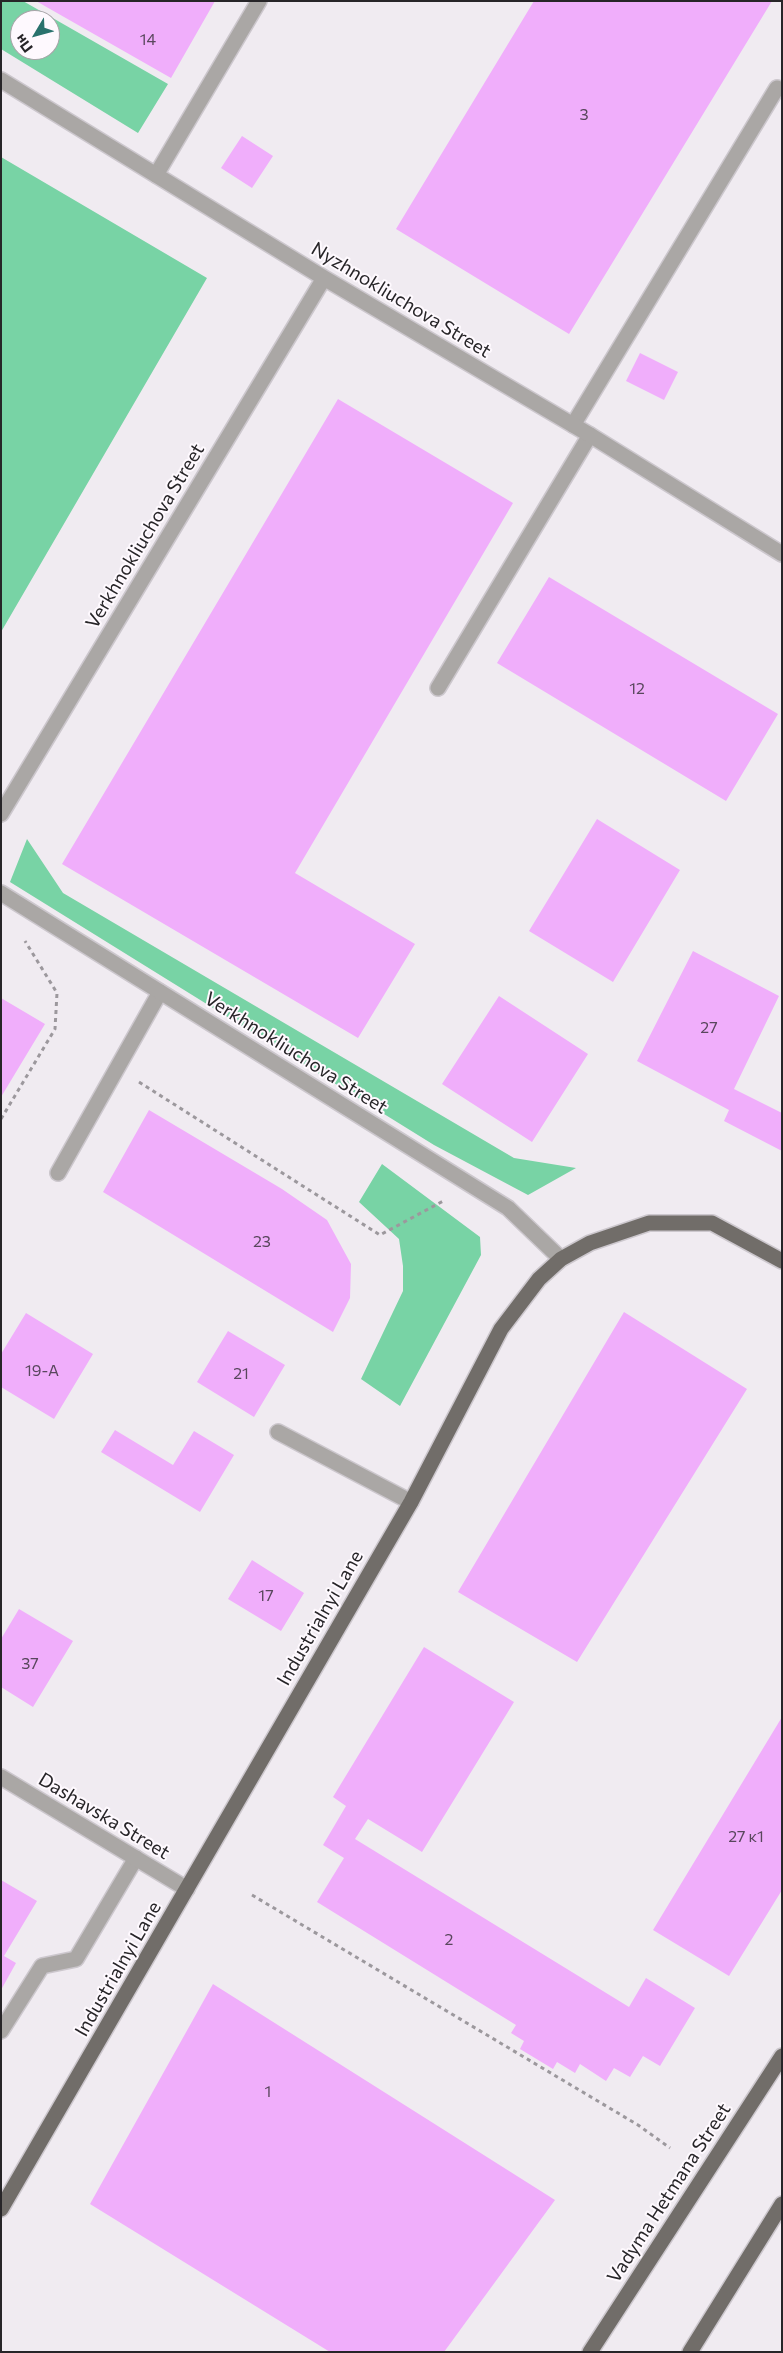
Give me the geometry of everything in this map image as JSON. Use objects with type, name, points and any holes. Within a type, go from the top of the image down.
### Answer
[{"type":"main road","name":"Industrialnyi Lane","points":[[1,2209],[411,1502],[501,1329],[539,1279],[561,1259],[590,1243],[649,1224],[712,1223],[782,1261]]},
{"type":"main road","name":"Vadyma Hetmana Street","points":[[590,2352],[782,2056]]},
{"type":"main road","points":[[690,2352],[782,2204]]},
{"type":"street","points":[[156,175],[258,1]]},
{"type":"street","name":"Nyzhnokliuchova Street","points":[[1,80],[324,278],[590,435],[782,554]]},
{"type":"street","points":[[572,425],[777,88]]},
{"type":"street","name":"Verkhnokliuchova Street","points":[[1,814],[324,278]]},
{"type":"street","points":[[438,688],[590,435]]},
{"type":"street","name":"Verkhnokliuchova Street","points":[[1,893],[508,1208],[561,1259]]},
{"type":"street","points":[[58,1174],[160,992]]},
{"type":"street","points":[[278,1432],[411,1502]]},
{"type":"street","name":"Dashavska Street","points":[[1,1777],[187,1888]]},
{"type":"street","points":[[1,2031],[42,1966],[76,1959],[136,1858]]},
{"type":"path","points":[[1,1119],[55,1029],[57,993],[23,938]]},
{"type":"path","points":[[118,1068],[380,1235],[471,1186]]},
{"type":"path","points":[[252,1896],[638,2125],[670,2148]]},
{"type":"green space","points":[[1,1],[23,1],[39,10],[10,10],[10,55],[1,49]]},
{"type":"green space","points":[[60,22],[168,84],[138,133],[19,60],[60,60]]},
{"type":"green space","points":[[1,157],[207,278],[1,632]]},
{"type":"green space","points":[[27,839],[63,893],[514,1158],[576,1168],[528,1195],[434,1145],[10,882]]},
{"type":"green space","points":[[382,1164],[480,1237],[481,1255],[400,1406],[361,1379],[403,1291],[403,1266],[399,1239],[359,1202]]},
{"type":"building","points":[[36,1],[215,1],[171,78],[60,15],[60,10],[52,10]]},
{"type":"building","points":[[534,1],[772,1],[569,334],[396,229]]},
{"type":"building","points":[[242,136],[273,156],[252,188],[221,168]]},
{"type":"building","points":[[640,353],[678,372],[664,400],[626,381]]},
{"type":"building","points":[[338,399],[513,503],[295,873],[415,944],[358,1038],[62,864]]},
{"type":"building","points":[[549,577],[778,714],[726,801],[497,663]]},
{"type":"building","points":[[597,819],[680,870],[613,982],[529,931]]},
{"type":"building","points":[[693,951],[779,996],[734,1089],[782,1113],[782,1151],[724,1121],[729,1110],[637,1061]]},
{"type":"building","points":[[499,996],[588,1054],[532,1142],[442,1084]]},
{"type":"building","points":[[1,998],[45,1024],[1,1097]]},
{"type":"building","points":[[149,1110],[282,1189],[327,1220],[351,1264],[350,1298],[333,1332],[103,1192]]},
{"type":"building","points":[[624,1312],[747,1389],[577,1662],[458,1592]]},
{"type":"building","points":[[26,1313],[93,1354],[54,1419],[1,1387],[1,1354]]},
{"type":"building","points":[[228,1331],[285,1365],[254,1417],[197,1382]]},
{"type":"building","points":[[115,1430],[173,1465],[194,1431],[234,1455],[200,1512],[101,1452]]},
{"type":"building","points":[[252,1560],[304,1593],[281,1631],[228,1599]]},
{"type":"building","points":[[19,1609],[73,1641],[33,1707],[1,1687],[1,1639]]},
{"type":"building","points":[[424,1647],[514,1702],[422,1852],[368,1819],[355,1839],[629,2007],[646,1978],[695,2008],[660,2066],[643,2056],[630,2077],[614,2068],[606,2081],[580,2064],[575,2073],[557,2062],[553,2069],[520,2049],[524,2041],[511,2033],[516,2025],[317,1902],[344,1858],[323,1845],[346,1806],[333,1797]]},
{"type":"building","points":[[782,1717],[782,1890],[729,1976],[653,1930]]},
{"type":"building","points":[[1,1880],[37,1901],[4,1956],[16,1963],[1,1990]]},
{"type":"building","points":[[213,1984],[555,2200],[444,2352],[330,2352],[90,2204]]}]
